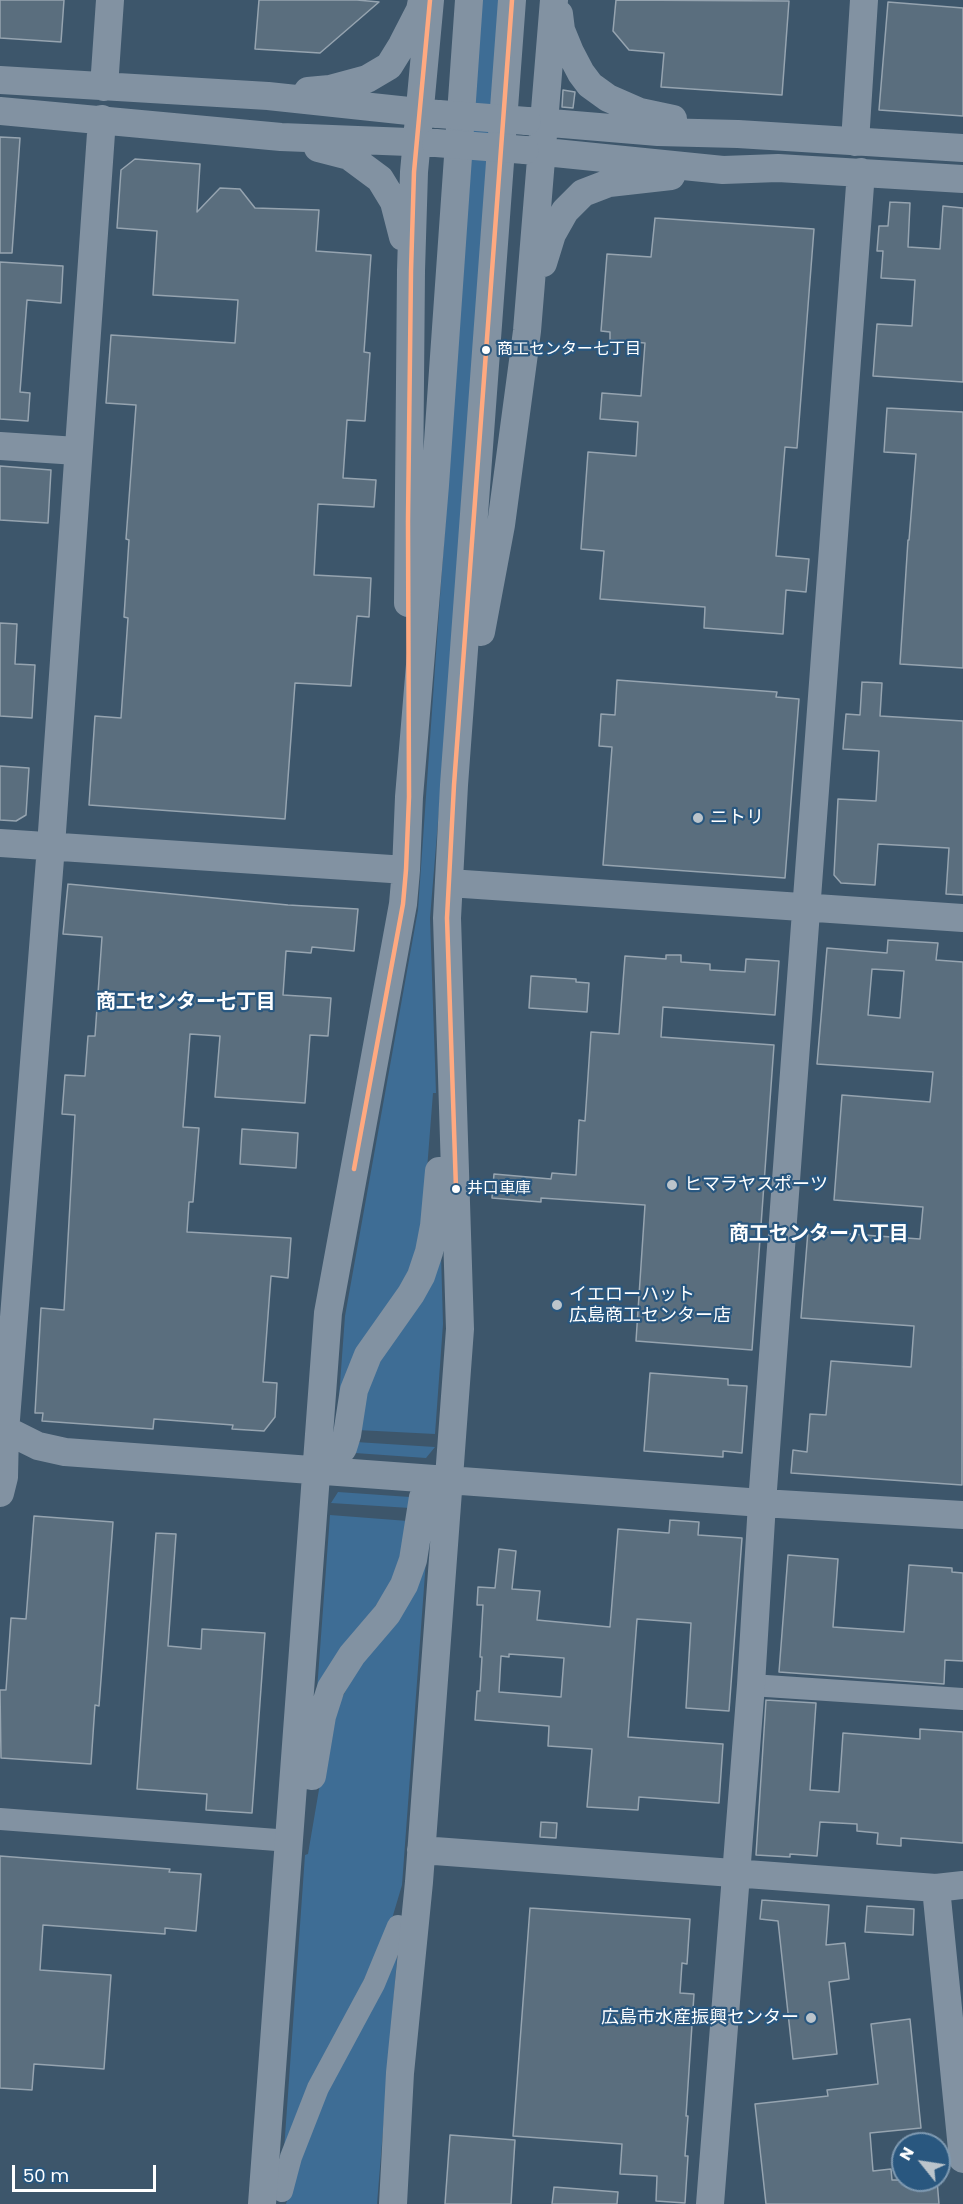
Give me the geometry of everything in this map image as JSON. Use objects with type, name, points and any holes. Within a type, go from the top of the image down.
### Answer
[{"type":"street","points":[[104,87],[110,0]]},
{"type":"street","points":[[268,96],[330,89],[367,79],[389,66],[420,10],[422,0]]},
{"type":"street","points":[[409,797],[408,521],[411,271],[429,113],[430,0]]},
{"type":"street","points":[[272,2197],[290,1841],[328,1313],[403,904],[409,797],[435,485],[469,0]]},
{"type":"street","points":[[393,2204],[400,2073],[421,1850],[460,1329],[447,918],[454,785],[512,0]]},
{"type":"street","points":[[454,785],[501,525],[527,331],[535,122],[555,0]]},
{"type":"street","points":[[555,0],[561,30],[581,73],[590,85],[608,98],[640,112],[738,134]]},
{"type":"street","points":[[855,142],[864,0]]},
{"type":"street","points":[[0,80],[268,96],[429,113],[658,132],[738,134],[963,148]]},
{"type":"street","points":[[0,111],[281,137],[426,142],[533,150],[723,170]]},
{"type":"street","points":[[0,1493],[4,1477],[2,1429],[51,846],[102,119]]},
{"type":"street","points":[[281,137],[349,156],[380,179],[394,202],[411,271]]},
{"type":"street","points":[[527,331],[552,234],[577,197],[609,183],[723,170],[778,168],[963,179]]},
{"type":"street","points":[[710,2204],[751,1685],[762,1503],[861,172]]},
{"type":"street","points":[[0,446],[77,452]]},
{"type":"street","points":[[0,843],[406,870]]},
{"type":"street","points":[[449,883],[963,918]]},
{"type":"street","points":[[317,1470],[335,1458],[343,1448],[354,1390],[364,1363],[376,1340],[411,1294],[421,1276],[429,1252],[435,1226],[451,1051]]},
{"type":"street","points":[[2,1429],[38,1446],[65,1452],[762,1503],[963,1515]]},
{"type":"street","points":[[290,1841],[307,1806],[320,1724],[331,1688],[352,1655],[387,1614],[404,1585],[415,1551],[423,1497],[432,1486],[449,1481]]},
{"type":"street","points":[[751,1685],[963,1699]]},
{"type":"street","points":[[0,1819],[290,1841]]},
{"type":"street","points":[[421,1850],[949,1886],[963,2159]]},
{"type":"street","points":[[272,2197],[291,2157],[318,2088],[374,1984],[398,1926]]},
{"type":"shaded area","points":[[482,0],[502,0],[430,918],[436,1093],[433,1093],[421,1246],[338,1411],[345,1316],[418,910]]},
{"type":"shaded area","points":[[441,1254],[443,1324],[435,1434],[357,1430],[364,1389]]},
{"type":"shaded area","points":[[356,1442],[435,1447],[426,1458],[355,1453]]},
{"type":"shaded area","points":[[338,1492],[410,1497],[410,1508],[331,1503]]},
{"type":"shaded area","points":[[330,1515],[408,1521],[397,1575],[317,1690]]},
{"type":"shaded area","points":[[428,1533],[402,1885],[391,1922],[284,2150],[305,1855],[308,1854],[331,1719]]},
{"type":"shaded area","points":[[393,1958],[397,1958],[377,2204],[286,2204],[308,2130]]},
{"type":"building","points":[[0,0],[64,0],[61,42],[0,38]]},
{"type":"building","points":[[259,0],[379,2],[320,53],[255,49]]},
{"type":"building","points":[[616,0],[789,1],[782,95],[661,87],[664,53],[629,50],[613,31]]},
{"type":"building","points":[[888,2],[963,8],[963,116],[879,110]]},
{"type":"building","points":[[563,90],[575,92],[573,108],[562,107]]},
{"type":"building","points":[[0,137],[20,138],[12,253],[0,253]]},
{"type":"building","points":[[135,159],[200,164],[197,212],[220,188],[240,189],[255,208],[319,210],[316,251],[371,255],[364,352],[370,353],[365,421],[347,420],[343,478],[376,480],[374,507],[318,504],[314,575],[371,578],[369,617],[357,616],[351,686],[295,683],[285,819],[89,805],[95,716],[121,718],[128,618],[124,617],[129,540],[126,539],[136,405],[106,403],[111,335],[235,343],[238,300],[153,295],[157,231],[117,228],[121,170]]},
{"type":"building","points":[[890,202],[910,203],[908,247],[940,249],[943,206],[963,208],[963,382],[873,376],[877,324],[912,326],[915,280],[881,278],[883,251],[877,251],[879,226],[888,226]]},
{"type":"building","points":[[655,218],[814,229],[797,448],[785,447],[776,556],[809,559],[806,592],[786,590],[783,634],[704,628],[705,607],[600,599],[604,551],[581,549],[588,452],[636,456],[638,422],[600,419],[602,393],[641,396],[645,343],[610,340],[610,332],[601,331],[607,254],[651,257]]},
{"type":"building","points":[[0,262],[63,266],[61,303],[27,300],[20,392],[30,393],[28,421],[0,419]]},
{"type":"building","points":[[887,408],[963,412],[963,668],[900,664],[916,454],[884,452]]},
{"type":"building","points":[[0,466],[51,470],[48,523],[0,520]]},
{"type":"building","points":[[0,623],[17,624],[15,664],[35,665],[32,718],[0,716]]},
{"type":"building","name":"ニトリ","points":[[617,680],[777,692],[776,697],[799,699],[785,878],[603,865],[612,747],[599,746],[601,714],[615,715]]},
{"type":"building","points":[[862,682],[882,683],[880,716],[963,721],[963,895],[946,894],[949,848],[878,844],[875,885],[841,883],[834,875],[838,799],[876,801],[879,751],[843,749],[846,714],[860,715]]},
{"type":"building","points":[[0,766],[29,768],[26,815],[16,821],[0,820]]},
{"type":"building","points":[[68,884],[288,905],[358,909],[354,951],[312,947],[311,953],[286,951],[283,995],[331,998],[328,1036],[310,1035],[305,1103],[215,1097],[220,1036],[190,1034],[183,1127],[199,1128],[193,1202],[189,1202],[187,1232],[291,1238],[288,1278],[271,1276],[263,1382],[277,1383],[275,1417],[264,1431],[232,1429],[233,1425],[154,1419],[153,1429],[42,1421],[43,1413],[35,1413],[41,1308],[64,1310],[75,1115],[62,1114],[65,1075],[85,1076],[88,1036],[95,1036],[102,937],[63,934]]},
{"type":"building","points":[[888,940],[938,943],[936,960],[963,962],[962,1485],[791,1473],[793,1450],[807,1452],[810,1414],[826,1415],[831,1361],[911,1367],[914,1326],[801,1318],[808,1231],[920,1239],[923,1207],[834,1200],[842,1095],[930,1102],[933,1072],[817,1064],[827,948],[887,953]],"holes":[[[872,969],[904,971],[900,1018],[868,1015]]]},
{"type":"building","name":"ヒマラヤスポーツ","points":[[666,955],[681,955],[681,962],[710,964],[710,970],[745,972],[746,959],[779,961],[775,1015],[663,1007],[661,1037],[774,1045],[752,1350],[636,1341],[645,1205],[541,1198],[541,1202],[492,1198],[494,1174],[551,1179],[552,1173],[576,1175],[579,1120],[585,1121],[591,1032],[619,1034],[625,956],[666,959]]},
{"type":"building","points":[[531,976],[576,979],[576,982],[589,983],[587,1012],[529,1008]]},
{"type":"building","points":[[242,1129],[298,1133],[296,1168],[240,1164]]},
{"type":"building","points":[[650,1373],[728,1379],[728,1385],[747,1386],[742,1453],[723,1451],[723,1457],[644,1451]]},
{"type":"building","points":[[34,1516],[113,1522],[99,1706],[95,1705],[91,1764],[1,1758],[0,1690],[6,1690],[11,1618],[26,1619]]},
{"type":"building","points":[[670,1520],[699,1522],[698,1535],[742,1538],[729,1711],[686,1708],[691,1623],[637,1619],[628,1737],[723,1744],[719,1803],[639,1797],[638,1810],[587,1807],[592,1749],[548,1746],[549,1726],[475,1720],[482,1657],[480,1657],[483,1605],[477,1605],[478,1587],[495,1588],[499,1549],[516,1551],[512,1589],[540,1591],[537,1620],[610,1627],[618,1529],[669,1533]],"holes":[[[509,1654],[564,1658],[561,1697],[499,1692],[501,1656],[509,1657]]]},
{"type":"building","points":[[156,1533],[176,1534],[168,1646],[201,1649],[202,1629],[265,1633],[252,1813],[206,1810],[207,1794],[137,1789]]},
{"type":"building","points":[[788,1555],[838,1559],[833,1627],[904,1632],[909,1565],[952,1568],[952,1572],[963,1573],[963,1661],[945,1660],[944,1684],[779,1672]]},
{"type":"building","points":[[766,1700],[816,1703],[810,1790],[839,1792],[843,1733],[920,1739],[920,1729],[963,1732],[963,1843],[901,1838],[901,1846],[877,1844],[878,1833],[857,1831],[857,1824],[820,1822],[817,1856],[756,1855]]},
{"type":"building","points":[[541,1822],[557,1823],[556,1838],[540,1837]]},
{"type":"building","points":[[0,1856],[170,1869],[169,1872],[201,1874],[196,1931],[165,1928],[165,1934],[43,1925],[40,1970],[111,1975],[104,2069],[34,2064],[32,2090],[0,2088]]},
{"type":"building","points":[[762,1900],[829,1905],[826,1945],[845,1943],[849,1979],[829,1982],[837,2054],[793,2059],[778,1921],[760,1919]]},
{"type":"building","points":[[867,1906],[914,1909],[913,1935],[865,1932]]},
{"type":"building","points":[[530,1908],[690,1919],[687,1964],[682,1963],[680,1993],[694,1994],[686,2116],[688,2116],[685,2156],[688,2156],[685,2203],[656,2201],[657,2176],[620,2174],[622,2144],[513,2136]]},
{"type":"building","points":[[910,2019],[921,2128],[870,2133],[873,2171],[891,2169],[891,2192],[938,2192],[939,2204],[766,2204],[755,2104],[828,2096],[827,2090],[878,2084],[871,2024]]},
{"type":"building","points":[[450,2135],[515,2140],[511,2204],[445,2204]]},
{"type":"building","points":[[554,2187],[618,2192],[617,2204],[552,2204]]},
{"type":"transit line","points":[[354,1169],[403,904],[406,870],[409,797],[408,521],[411,271],[414,172],[430,0]]},
{"type":"transit line","points":[[456,1189],[447,918],[454,785],[512,0]]},
{"type":"place","name":"商工センター七丁目","points":[[486,350]]},
{"type":"place","name":"ニトリ","points":[[698,818]]},
{"type":"place","name":"ヒマラヤスポーツ","points":[[672,1185]]},
{"type":"place","name":"井口車庫","points":[[456,1189]]},
{"type":"place","name":"イエローハット 広島商工センター店","points":[[557,1305]]},
{"type":"place","name":"広島市水産振興センター","points":[[811,2018]]},
{"type":"district","name":"商工センター七丁目","points":[[186,1003]]},
{"type":"district","name":"商工センター八丁目","points":[[819,1235]]}]
